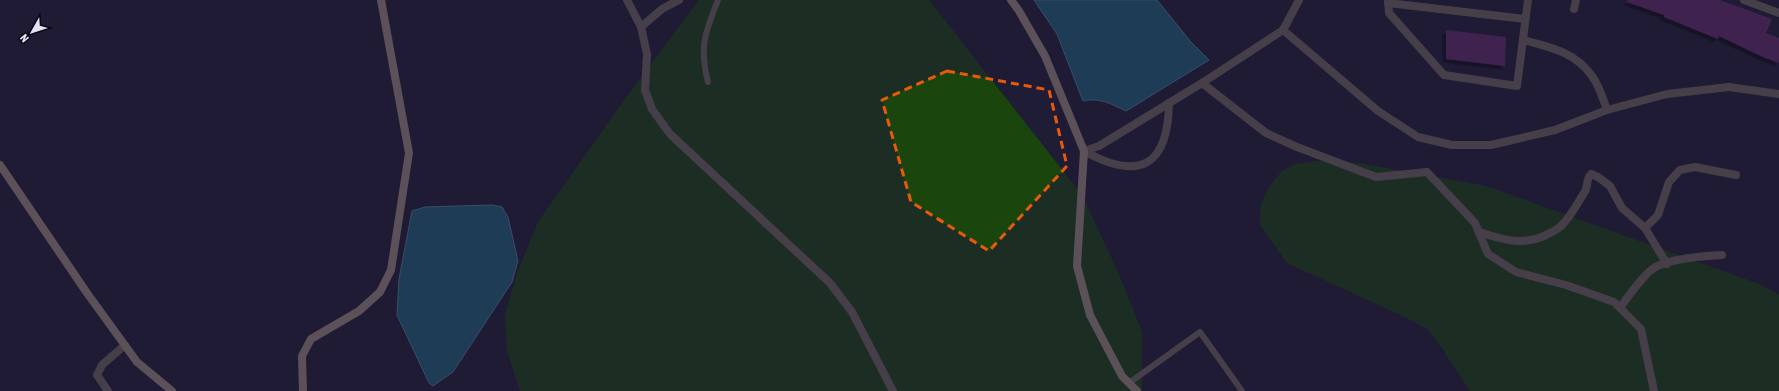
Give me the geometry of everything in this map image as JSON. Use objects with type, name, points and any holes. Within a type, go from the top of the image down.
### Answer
[{"type":"street","points":[[303,391],[302,356],[311,339],[359,311],[380,292],[391,270],[409,153],[381,0]]},
{"type":"street","points":[[627,0],[641,27],[647,54],[645,90],[652,109],[670,134],[830,283],[852,312],[893,391]]},
{"type":"street","points":[[641,27],[662,9],[679,0]]},
{"type":"street","points":[[1010,0],[1019,11],[1045,56],[1084,150],[1077,266],[1090,315],[1122,376],[1137,391]]},
{"type":"street","points":[[1084,150],[1099,146],[1169,104],[1283,30],[1300,0]]},
{"type":"street","points":[[1526,19],[1388,1],[1389,13],[1444,75],[1517,86],[1526,19],[1528,0]]},
{"type":"street","points":[[1574,9],[1576,0]]},
{"type":"street","points":[[1744,0],[1753,2],[1779,13]]},
{"type":"street","points":[[1283,30],[1378,111],[1418,137],[1452,145],[1491,145],[1555,130],[1607,110],[1667,94],[1729,87],[1779,94]]},
{"type":"street","points":[[1523,40],[1559,50],[1579,61],[1593,77],[1607,110]]},
{"type":"street","points":[[1202,83],[1266,134],[1297,147],[1376,177],[1427,172],[1475,223],[1488,254],[1516,272],[1566,285],[1614,302],[1641,329],[1654,391]]},
{"type":"street","points":[[1084,150],[1101,161],[1126,168],[1141,166],[1153,158],[1161,148],[1169,119],[1169,104]]},
{"type":"street","points":[[0,165],[87,293],[137,362],[172,391]]},
{"type":"street","points":[[1645,228],[1658,214],[1669,182],[1680,170],[1695,167],[1736,175]]},
{"type":"street","points":[[1478,232],[1507,241],[1528,241],[1546,236],[1560,227],[1575,207],[1586,191],[1587,178],[1590,174],[1598,177],[1610,186],[1622,208],[1645,228],[1666,264]]},
{"type":"street","points":[[1620,308],[1651,270],[1695,256],[1722,255]]},
{"type":"street","points":[[108,391],[97,375],[102,365],[125,345]]},
{"type":"lane","points":[[708,82],[704,66],[703,43],[718,0]]},
{"type":"lane","points":[[1129,383],[1200,332],[1242,391]]},
{"type":"highlighted area","points":[[947,71],[1049,90],[1067,166],[989,251],[911,202],[882,100]]},
{"type":"green space","points":[[699,0],[929,0],[1082,195],[1118,272],[1142,332],[1142,391],[520,391],[507,350],[505,315],[516,276],[538,222],[622,103]]},
{"type":"green space","points":[[1326,160],[1358,163],[1486,186],[1759,284],[1779,295],[1779,391],[1470,391],[1428,329],[1287,263],[1260,225],[1261,204],[1269,187],[1282,171],[1296,164]]},
{"type":"water","points":[[1034,0],[1157,0],[1191,42],[1209,60],[1126,111],[1100,101],[1083,101],[1057,34]]},
{"type":"water","points":[[492,205],[502,207],[508,217],[518,261],[512,282],[453,372],[433,386],[429,383],[397,315],[399,279],[412,211],[425,207]]},
{"type":"building","points":[[1628,0],[1720,0],[1772,19],[1766,33],[1779,38],[1779,63],[1719,36],[1718,39],[1664,17],[1664,15],[1627,2]]},
{"type":"building","points":[[1446,30],[1506,37],[1505,66],[1446,59]]}]
